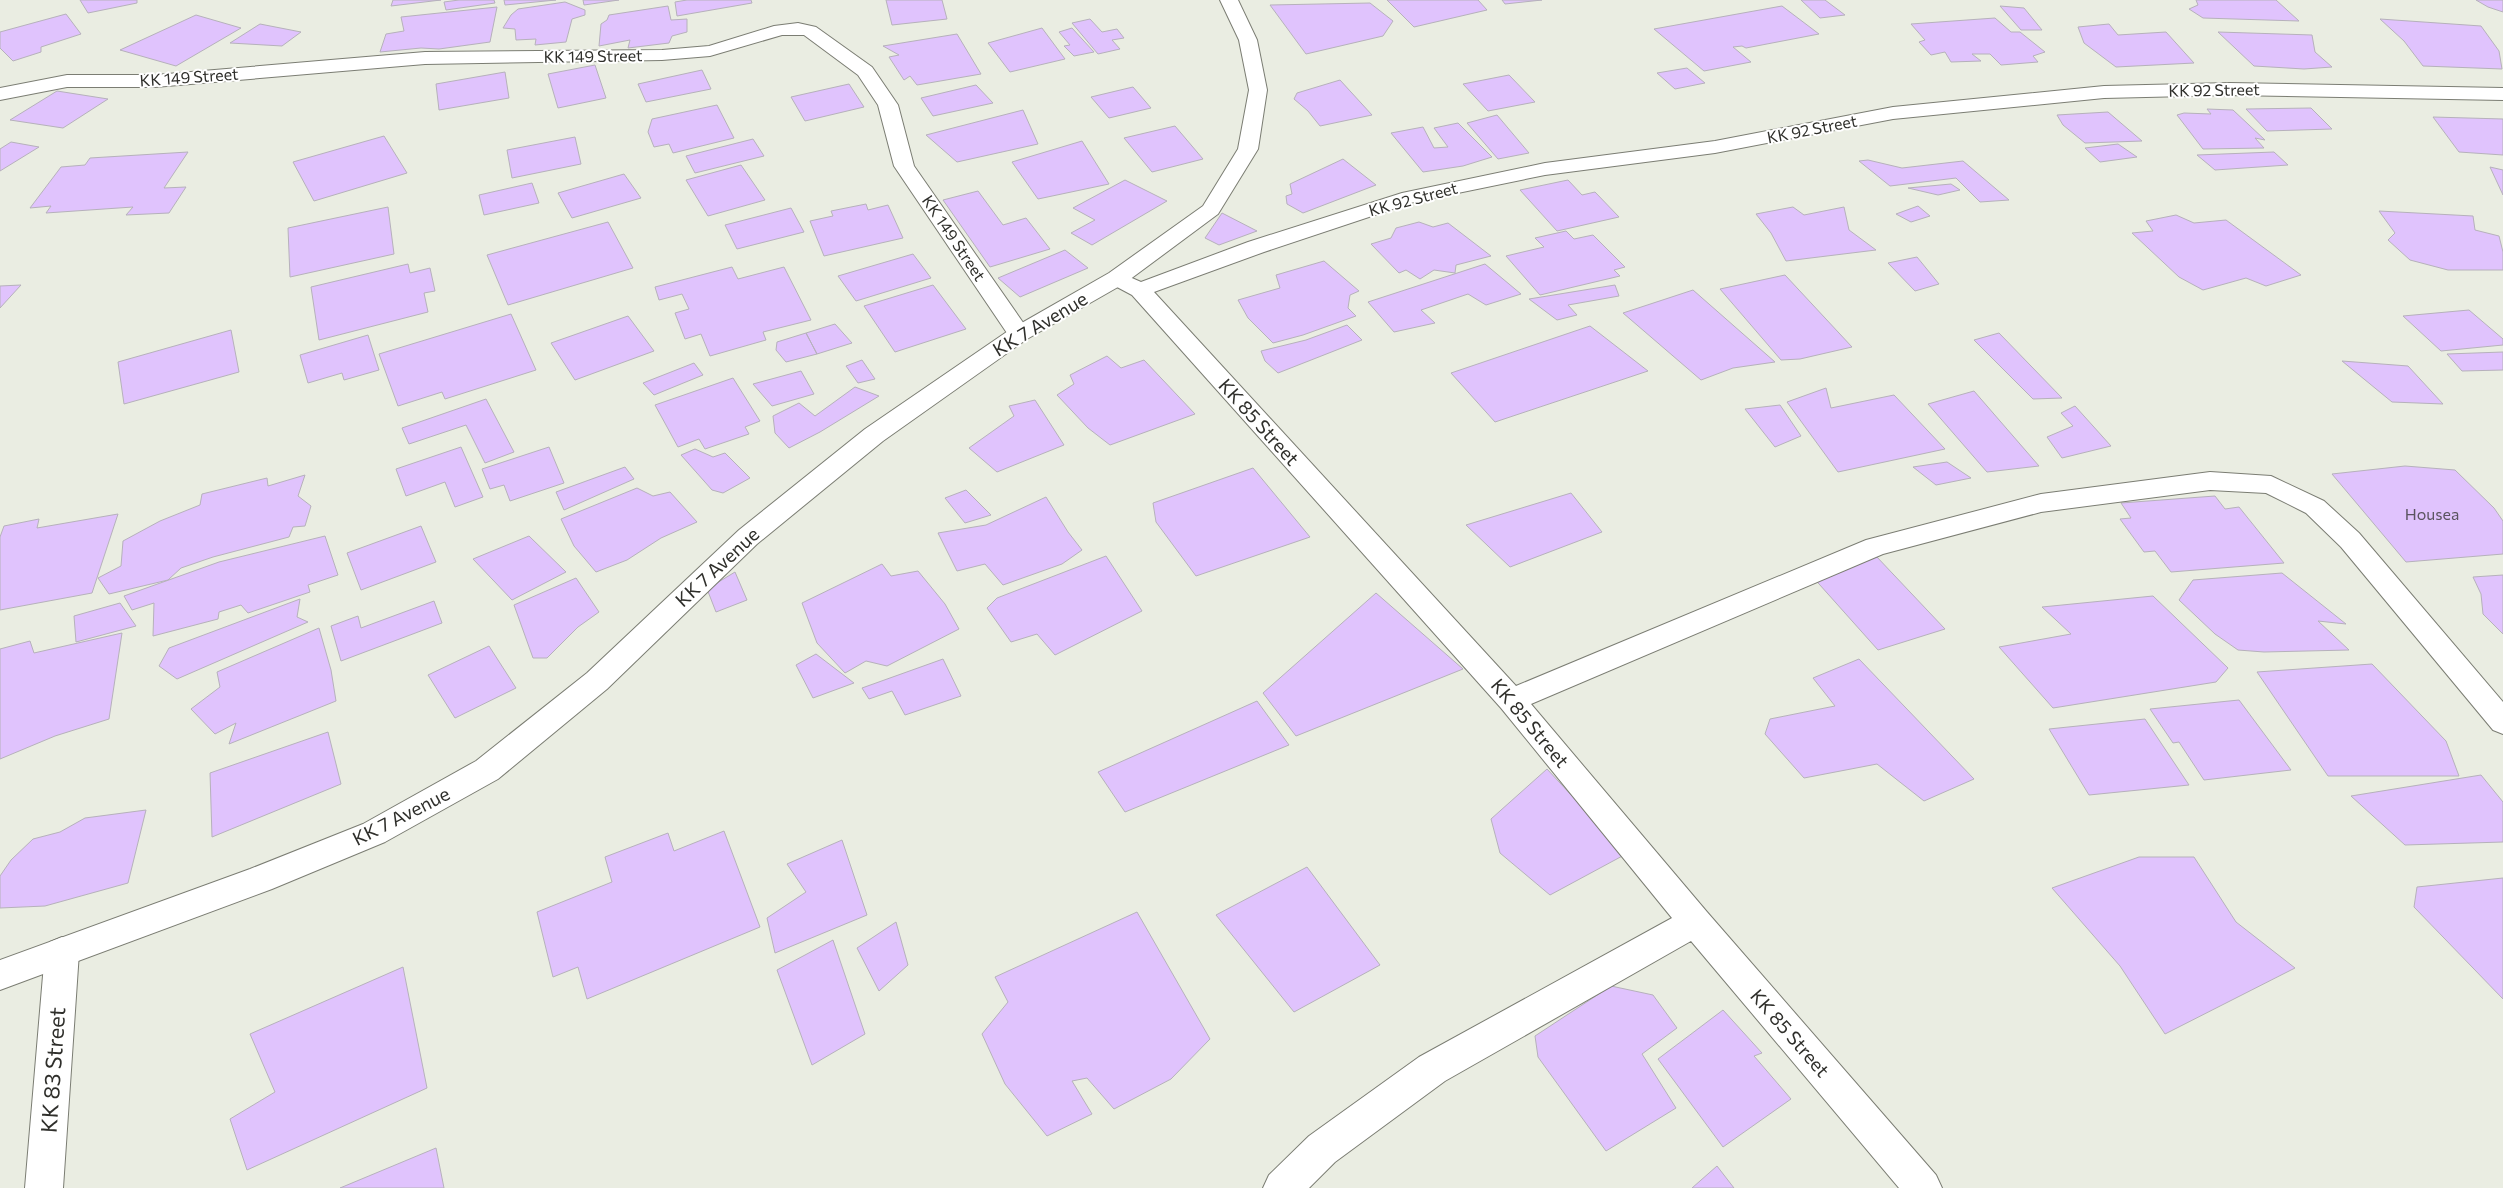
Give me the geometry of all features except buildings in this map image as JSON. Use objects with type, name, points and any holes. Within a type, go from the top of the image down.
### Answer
[{"type":"street","name":"KK 7 Avenue","points":[[0,975],[261,879],[374,833],[488,770],[597,681],[748,537],[874,436],[1019,334],[1129,284],[1211,210],[1248,149],[1258,90],[1248,40],[1228,0]]},
{"type":"street","name":"KK 149 Street","points":[[0,94],[66,81],[155,81],[425,58],[662,55],[710,51],[780,30],[798,28],[810,31],[864,71],[888,105],[904,166],[1019,334]]},
{"type":"street","name":"KK 92 Street","points":[[1129,284],[1256,247],[1409,197],[1545,169],[1715,147],[1893,113],[2104,92],[2230,89],[2503,94]]},
{"type":"street","name":"KK 85 Street","points":[[1129,284],[1511,700],[1695,922],[1923,1188]]},
{"type":"street","points":[[1511,700],[1875,547],[2041,503],[2210,480],[2271,485],[2315,507],[2350,540],[2503,722]]},
{"type":"street","points":[[1282,1188],[1322,1149],[1432,1069],[1695,922]]},
{"type":"street","name":"KK 83 Street","points":[[44,1188],[62,952]]}]
